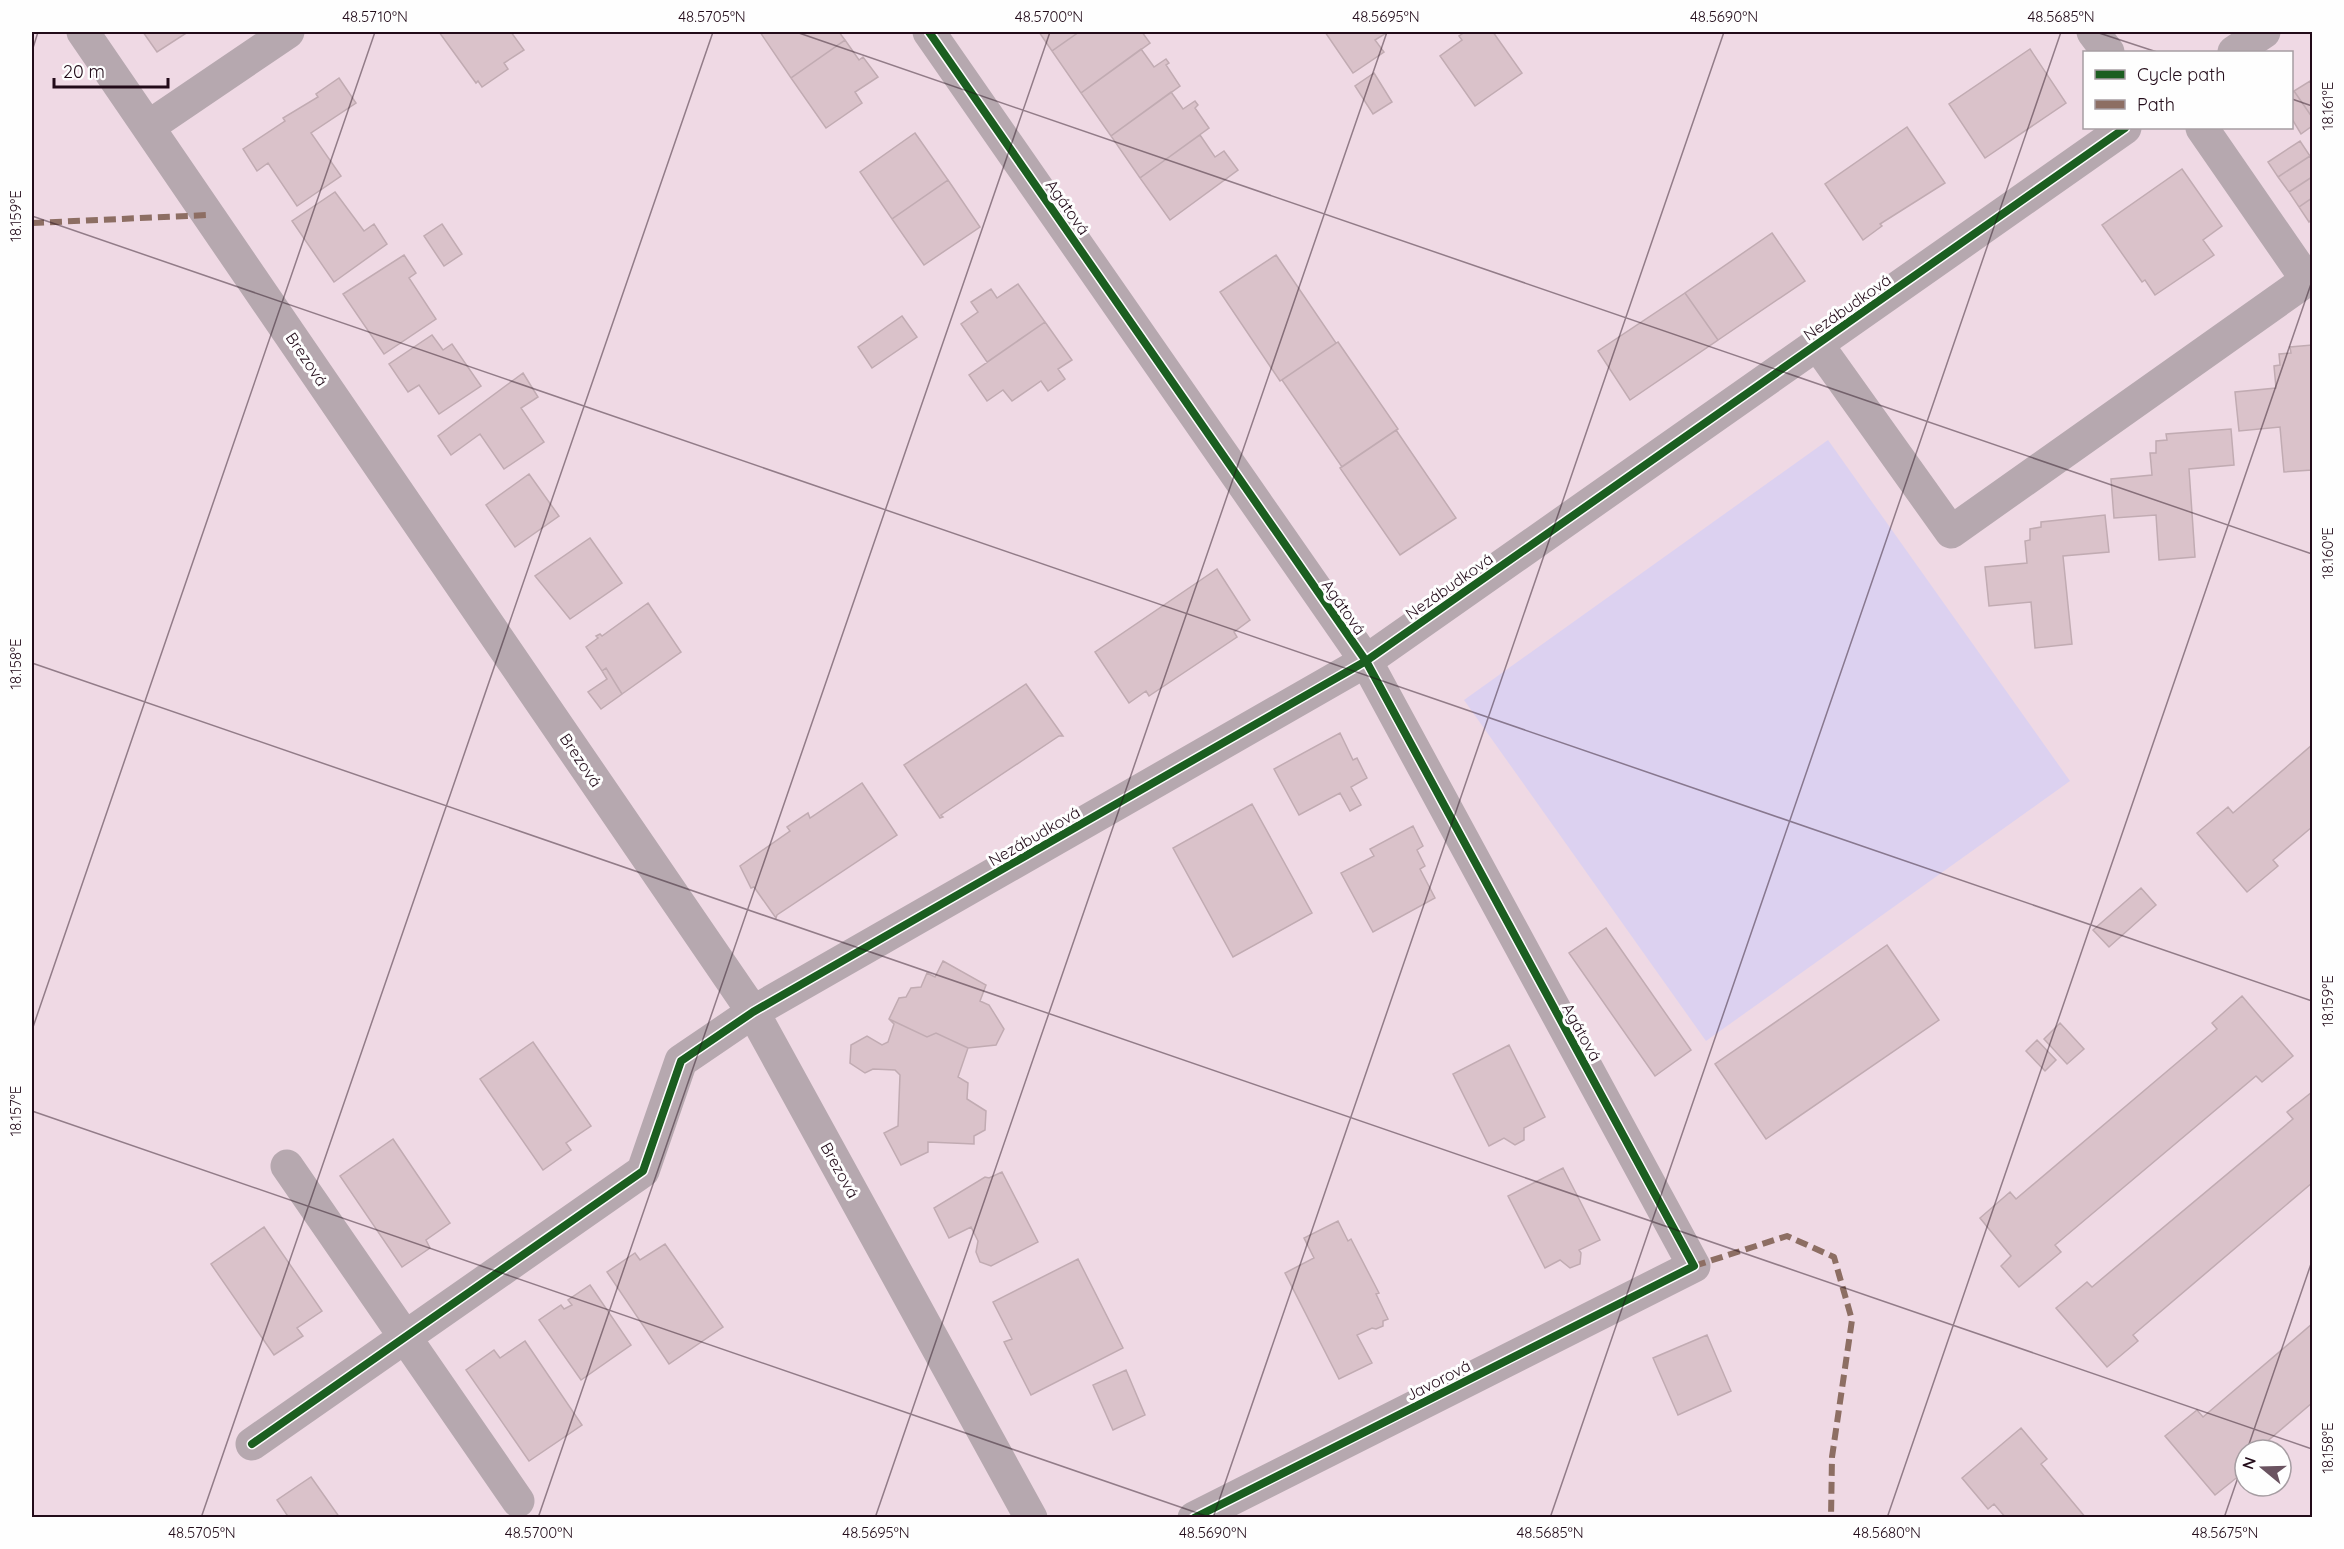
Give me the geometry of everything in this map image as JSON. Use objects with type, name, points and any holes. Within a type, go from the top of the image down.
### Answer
[{"type":"street","name":"Brezová","points":[[83,32],[753,1012],[1031,1518]]},
{"type":"street","points":[[148,127],[288,32]]},
{"type":"street","name":"Agátová","points":[[929,32],[1366,661],[1694,1266]]},
{"type":"street","points":[[2093,32],[2107,51]]},
{"type":"street","points":[[2236,51],[2264,32]]},
{"type":"street","name":"Nezábudková","points":[[252,1444],[643,1171],[681,1061],[753,1012],[1366,661],[2124,129]]},
{"type":"street","points":[[1817,344],[1951,532],[2307,280],[2203,129]]},
{"type":"street","points":[[287,1166],[518,1501]]},
{"type":"street","name":"Javorová","points":[[1194,1518],[1694,1266]]},
{"type":"shaded area","points":[[1828,440],[2070,781],[1706,1041],[1464,700]]},
{"type":"building","points":[[143,32],[188,32],[157,52]]},
{"type":"building","points":[[439,32],[511,32],[524,50],[504,63],[508,69],[482,87],[478,81],[476,83]]},
{"type":"building","points":[[760,32],[839,32],[845,40],[791,78]]},
{"type":"building","points":[[1039,32],[1079,32],[1052,51]]},
{"type":"building","points":[[1079,32],[1142,32],[1150,43],[1081,93],[1052,51]]},
{"type":"building","points":[[1325,32],[1388,32],[1375,40],[1384,52],[1353,73]]},
{"type":"building","points":[[1465,32],[1493,32],[1522,73],[1475,106],[1440,56],[1462,40],[1459,36]]},
{"type":"building","points":[[845,40],[859,60],[863,57],[878,77],[855,92],[862,103],[826,128],[791,78]]},
{"type":"building","points":[[1141,49],[1154,67],[1166,59],[1169,63],[1166,65],[1180,86],[1111,136],[1081,93]]},
{"type":"building","points":[[2030,49],[2066,103],[1985,158],[1949,104]]},
{"type":"building","points":[[1374,73],[1392,102],[1373,114],[1355,86]]},
{"type":"building","points":[[339,78],[356,103],[311,133],[341,176],[297,206],[268,163],[257,171],[243,149],[285,121],[283,118],[318,97],[316,94]]},
{"type":"building","points":[[2310,81],[2312,85],[2312,117],[2294,91]]},
{"type":"building","points":[[1171,92],[1183,109],[1195,101],[1198,105],[1195,108],[1209,128],[1140,178],[1111,136]]},
{"type":"building","points":[[2293,92],[2312,117],[2312,126],[2301,134],[2293,121]]},
{"type":"building","points":[[1907,127],[1945,183],[1880,224],[1882,226],[1863,240],[1825,184]]},
{"type":"building","points":[[915,133],[948,180],[892,219],[860,172]]},
{"type":"building","points":[[1200,135],[1215,157],[1224,151],[1238,170],[1170,220],[1140,178]]},
{"type":"building","points":[[2300,141],[2310,156],[2278,177],[2268,162]]},
{"type":"building","points":[[2310,156],[2312,177],[2289,192],[2278,177]]},
{"type":"building","points":[[2182,169],[2222,226],[2203,240],[2214,255],[2155,295],[2145,280],[2142,282],[2102,225]]},
{"type":"building","points":[[2312,177],[2312,198],[2299,207],[2289,192]]},
{"type":"building","points":[[948,180],[980,227],[924,265],[892,219]]},
{"type":"building","points":[[335,192],[364,231],[374,224],[387,244],[334,282],[292,221]]},
{"type":"building","points":[[2312,198],[2312,219],[2309,222],[2299,207]]},
{"type":"building","points":[[442,224],[462,254],[444,266],[424,236]]},
{"type":"building","points":[[1772,233],[1805,281],[1718,340],[1685,293]]},
{"type":"building","points":[[404,255],[416,273],[409,278],[436,319],[384,354],[343,294]]},
{"type":"building","points":[[1276,255],[1336,343],[1280,381],[1220,292]]},
{"type":"building","points":[[1018,284],[1045,322],[987,362],[961,324],[978,312],[971,302],[991,289],[997,298]]},
{"type":"building","points":[[1685,293],[1718,340],[1630,400],[1598,351]]},
{"type":"building","points":[[902,316],[917,337],[872,368],[858,347]]},
{"type":"building","points":[[1045,322],[1072,360],[1058,369],[1065,379],[1048,391],[1041,381],[1012,401],[1003,390],[987,401],[969,375]]},
{"type":"building","points":[[432,335],[443,350],[452,344],[481,386],[439,414],[419,385],[408,392],[389,364]]},
{"type":"building","points":[[1338,342],[1398,429],[1342,467],[1282,380]]},
{"type":"building","points":[[2312,345],[2312,470],[2284,472],[2280,427],[2239,431],[2235,392],[2276,388],[2274,366],[2280,365],[2279,354],[2291,353],[2290,347]]},
{"type":"building","points":[[523,373],[538,397],[521,408],[544,442],[504,469],[480,434],[451,455],[438,436]]},
{"type":"building","points":[[2231,429],[2234,465],[2189,469],[2195,557],[2159,560],[2156,515],[2114,518],[2111,479],[2152,475],[2150,453],[2156,453],[2156,441],[2167,440],[2166,434]]},
{"type":"building","points":[[1396,430],[1456,518],[1400,555],[1340,468]]},
{"type":"building","points":[[529,474],[559,516],[515,547],[486,505]]},
{"type":"building","points":[[2105,515],[2109,552],[2063,556],[2072,644],[2035,648],[2031,602],[1989,606],[1985,567],[2027,563],[2025,541],[2030,540],[2030,529],[2041,527],[2041,522]]},
{"type":"building","points":[[590,538],[622,583],[570,619],[535,576]]},
{"type":"building","points":[[1217,569],[1250,620],[1234,632],[1237,637],[1149,696],[1146,691],[1129,703],[1095,652]]},
{"type":"building","points":[[648,603],[681,652],[622,694],[606,668],[602,671],[586,647],[598,638],[596,636],[600,634],[602,636]]},
{"type":"building","points":[[606,668],[622,694],[601,709],[588,692],[607,679],[602,671]]},
{"type":"building","points":[[1026,684],[1063,736],[1059,736],[941,815],[943,817],[940,818],[904,765]]},
{"type":"building","points":[[1340,733],[1353,760],[1357,758],[1367,778],[1351,787],[1361,805],[1350,811],[1340,793],[1299,815],[1274,769]]},
{"type":"building","points":[[2312,745],[2312,827],[2273,860],[2278,866],[2247,892],[2197,833],[2228,807],[2233,813]]},
{"type":"building","points":[[862,783],[897,835],[777,915],[776,918],[754,887],[751,888],[740,866],[790,831],[787,827],[808,813],[810,818]]},
{"type":"building","points":[[1252,804],[1312,913],[1233,957],[1173,848]]},
{"type":"building","points":[[1413,826],[1423,846],[1417,850],[1425,866],[1420,869],[1435,898],[1373,932],[1341,873],[1374,856],[1370,849]]},
{"type":"building","points":[[2141,888],[2156,905],[2109,947],[2093,930]]},
{"type":"building","points":[[1606,928],[1691,1050],[1655,1076],[1569,953]]},
{"type":"building","points":[[1887,945],[1939,1020],[1766,1139],[1715,1064]]},
{"type":"building","points":[[943,961],[986,985],[980,1001],[989,1005],[1004,1029],[996,1045],[968,1048],[936,1033],[927,1037],[889,1019],[899,998],[906,997],[911,988],[921,987],[927,973],[935,977]]},
{"type":"building","points":[[2242,996],[2293,1056],[2262,1082],[2256,1076],[2055,1245],[2061,1252],[2019,1287],[2001,1266],[2011,1256],[1980,1218],[2010,1192],[2016,1199],[2217,1029],[2212,1023]]},
{"type":"building","points":[[889,1019],[927,1037],[936,1033],[968,1048],[958,1077],[968,1083],[967,1099],[986,1111],[985,1130],[974,1136],[974,1144],[928,1142],[928,1152],[901,1165],[884,1133],[898,1126],[900,1075],[895,1070],[873,1069],[865,1073],[850,1063],[851,1045],[867,1036],[882,1045],[888,1042],[894,1024]]},
{"type":"building","points":[[2060,1023],[2084,1049],[2067,1064],[2044,1039]]},
{"type":"building","points":[[2037,1040],[2056,1060],[2045,1071],[2026,1051]]},
{"type":"building","points":[[533,1042],[591,1126],[566,1143],[571,1150],[543,1170],[480,1079]]},
{"type":"building","points":[[1509,1045],[1545,1117],[1524,1128],[1524,1140],[1515,1145],[1504,1138],[1489,1146],[1453,1074]]},
{"type":"building","points":[[2312,1092],[2312,1183],[2133,1335],[2138,1341],[2107,1367],[2056,1308],[2087,1282],[2092,1287],[2293,1119],[2287,1112]]},
{"type":"building","points":[[393,1139],[450,1223],[426,1240],[430,1248],[402,1267],[340,1176]]},
{"type":"building","points":[[1563,1168],[1600,1240],[1579,1250],[1580,1264],[1570,1268],[1560,1260],[1545,1268],[1508,1196]]},
{"type":"building","points":[[1002,1172],[1038,1242],[991,1266],[980,1262],[976,1252],[978,1241],[971,1227],[949,1238],[934,1208],[985,1177],[989,1178]]},
{"type":"building","points":[[1338,1221],[1348,1241],[1351,1239],[1379,1293],[1376,1294],[1388,1319],[1383,1321],[1383,1326],[1357,1335],[1372,1363],[1339,1379],[1285,1273],[1314,1258],[1304,1238]]},
{"type":"building","points":[[264,1227],[322,1311],[297,1328],[303,1336],[274,1355],[211,1264]]},
{"type":"building","points":[[665,1244],[723,1327],[669,1364],[607,1272],[635,1253],[640,1260]]},
{"type":"building","points":[[1078,1259],[1123,1348],[1031,1395],[1004,1342],[1012,1339],[993,1302]]},
{"type":"building","points":[[590,1285],[631,1345],[581,1380],[539,1320],[561,1305],[564,1309],[572,1305],[568,1300]]},
{"type":"building","points":[[2312,1324],[2312,1403],[2271,1438],[2233,1438],[2233,1481],[2215,1495],[2165,1436],[2197,1410],[2203,1417]]},
{"type":"building","points":[[1707,1335],[1731,1391],[1678,1415],[1653,1358]]},
{"type":"building","points":[[525,1341],[582,1425],[529,1461],[466,1370],[494,1350],[500,1358]]},
{"type":"building","points":[[1126,1370],[1145,1415],[1113,1430],[1093,1385]]},
{"type":"building","points":[[2021,1428],[2047,1459],[2041,1464],[2086,1518],[2006,1518],[1994,1504],[1988,1509],[1962,1478]]},
{"type":"building","points":[[311,1477],[340,1518],[289,1518],[277,1500]]},
{"type":"marked path","points":[[32,223],[208,215]]},
{"type":"marked path","points":[[1694,1266],[1787,1236],[1834,1257],[1852,1320],[1832,1457],[1831,1518]]},
{"type":"cycle path","points":[[929,32],[1366,661],[1694,1266],[1194,1518]]},
{"type":"cycle path","points":[[252,1444],[643,1171],[681,1061],[753,1012],[1366,661],[2124,129]]}]
